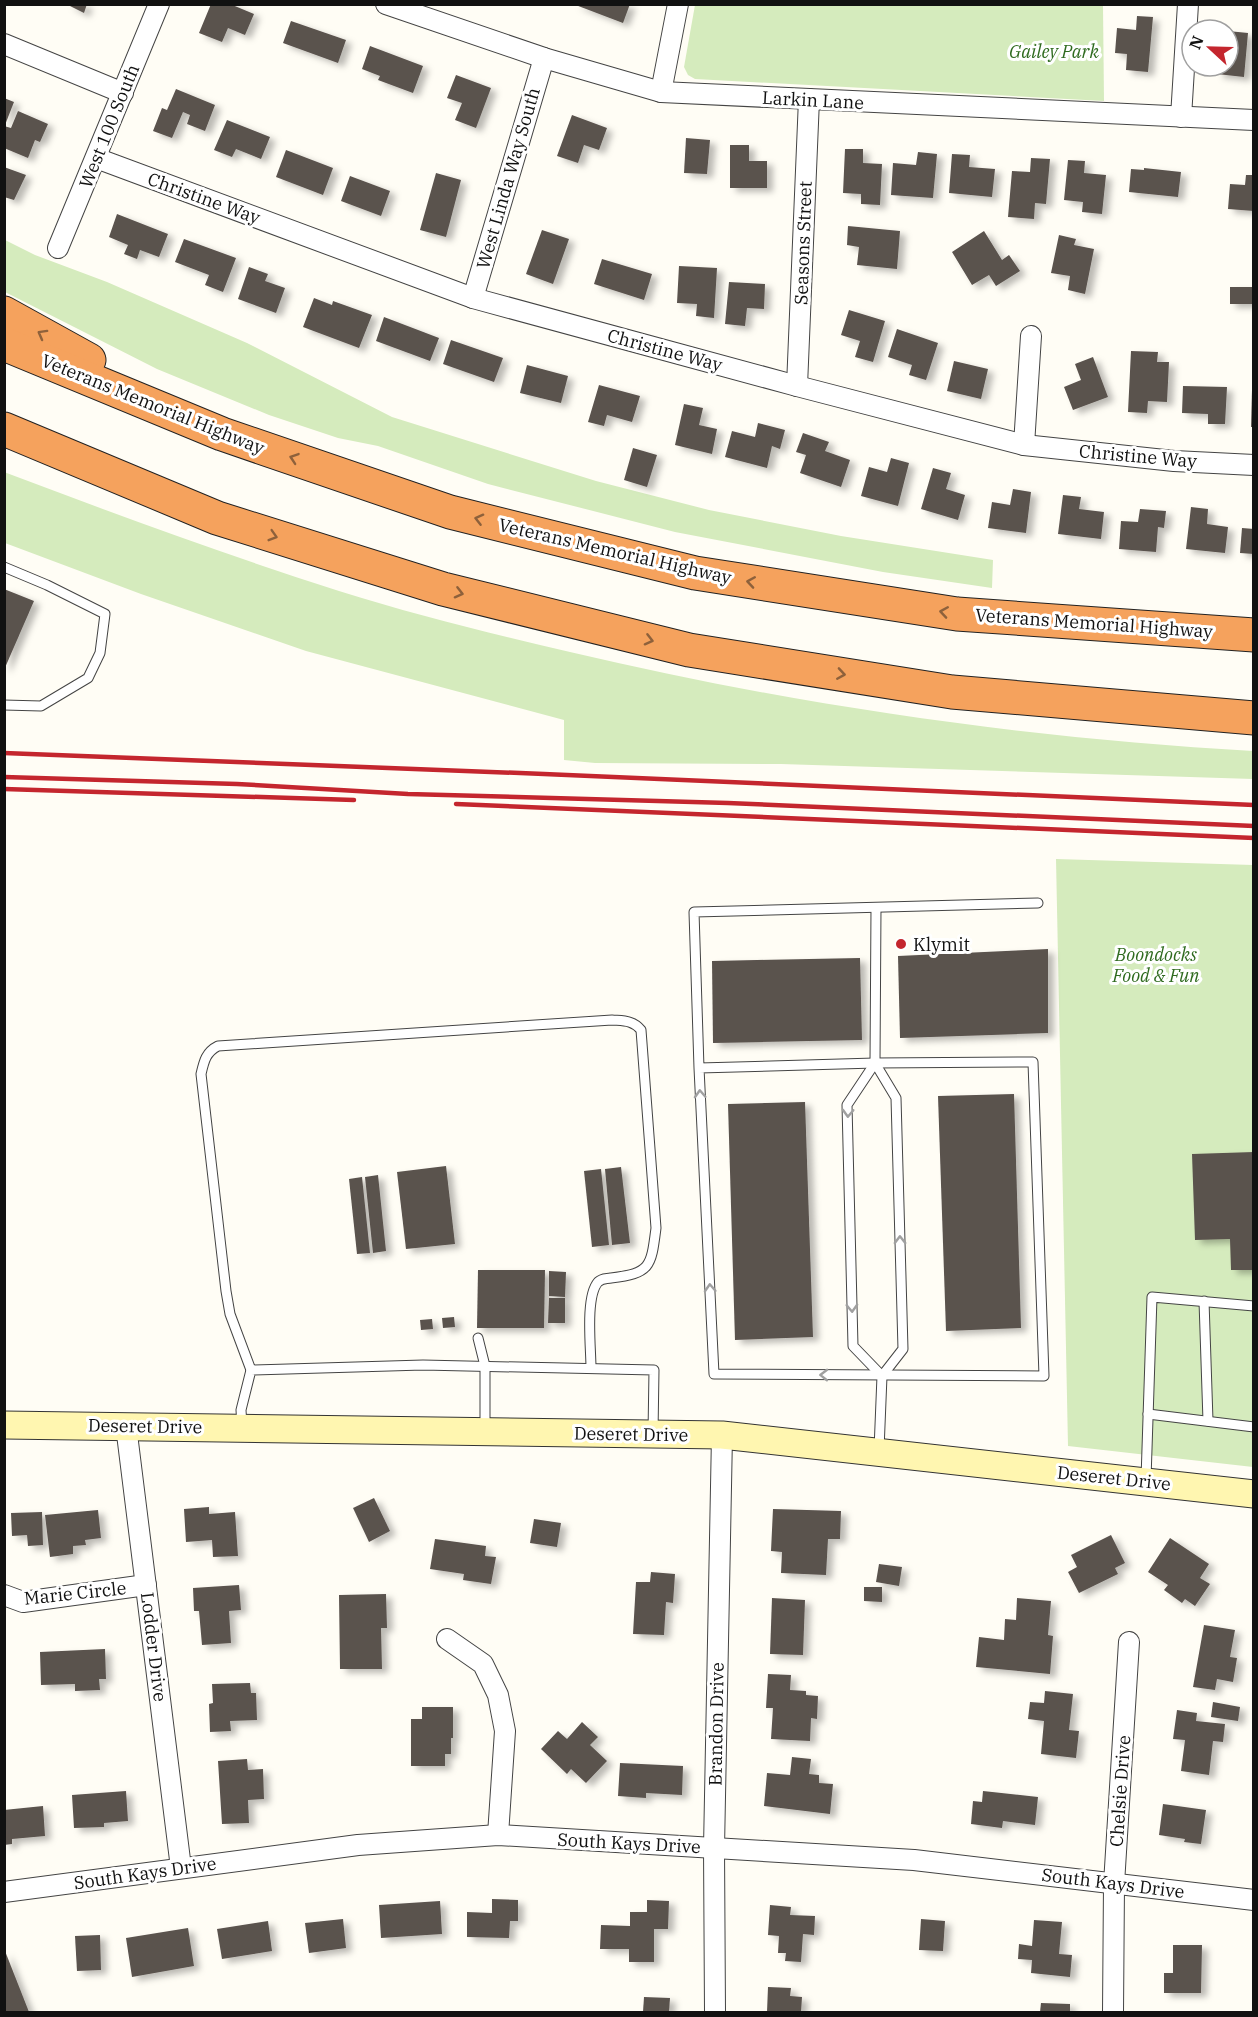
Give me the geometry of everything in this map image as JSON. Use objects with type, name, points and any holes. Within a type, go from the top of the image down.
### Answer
[{"type":"highway","points":[[4,313],[222,434]]},
{"type":"highway","name":"Veterans Memorial Highway","points":[[4,345],[222,434],[450,512],[695,573],[957,614],[1254,635]]},
{"type":"highway","points":[[4,429],[217,519]]},
{"type":"highway","points":[[4,445],[217,519],[443,589],[689,650],[952,692],[1254,718]]},
{"type":"street","name":"West 100 South","points":[[58,248],[159,4]]},
{"type":"street","name":"Larkin Lane","points":[[386,4],[544,58],[661,92],[1254,120]]},
{"type":"street","points":[[661,92],[678,4]]},
{"type":"street","points":[[1181,117],[1188,4]]},
{"type":"street","points":[[4,44],[123,93]]},
{"type":"street","name":"West Linda Way South","points":[[473,298],[544,58]]},
{"type":"street","name":"Seasons Street","points":[[797,386],[809,99]]},
{"type":"street","name":"Christine Way","points":[[96,158],[473,298],[797,386],[1024,445],[1174,461],[1254,465]]},
{"type":"street","points":[[1024,445],[1031,336]]},
{"type":"street","name":"Deseret Drive","points":[[4,1425],[722,1435],[1254,1494]]},
{"type":"street","name":"Lodder Drive","points":[[126,1426],[181,1868]]},
{"type":"street","name":"Brandon Drive","points":[[715,2013],[714,1848],[722,1435]]},
{"type":"street","name":"Marie Circle","points":[[4,1595],[23,1602],[146,1586]]},
{"type":"street","points":[[447,1639],[483,1664],[498,1695],[505,1731],[498,1835]]},
{"type":"street","name":"Chelsie Drive","points":[[1113,2013],[1114,1884],[1129,1642]]},
{"type":"street","name":"South Kays Drive","points":[[4,1892],[358,1845],[498,1835],[914,1860],[1254,1900]]},
{"type":"lane","points":[[4,567],[47,585],[105,614],[100,653],[88,678],[41,706],[4,705]]},
{"type":"lane","points":[[699,1068],[1033,1062],[1044,1376],[714,1374],[699,1068],[694,912],[1038,903]]},
{"type":"lane","points":[[876,908],[875,1064],[896,1098],[903,1349],[882,1376],[879,1452]]},
{"type":"lane","points":[[242,1428],[241,1410],[250,1370],[230,1314],[226,1291],[201,1074],[210,1050],[218,1046],[612,1020],[636,1024],[641,1030],[656,1228],[653,1248],[642,1272],[602,1279],[598,1283],[591,1301],[591,1368]]},
{"type":"lane","points":[[875,1064],[847,1105],[853,1346],[882,1376]]},
{"type":"lane","points":[[1146,1482],[1152,1297],[1254,1306]]},
{"type":"lane","points":[[1204,1301],[1208,1421]]},
{"type":"lane","points":[[478,1338],[485,1366],[485,1432]]},
{"type":"lane","points":[[250,1370],[423,1365],[654,1370],[653,1434]]},
{"type":"lane","points":[[1148,1414],[1254,1427]]},
{"type":"green space","name":"Gailey Park","points":[[695,5],[1103,5],[1104,101],[695,79],[688,75],[684,67]]},
{"type":"green space","points":[[5,240],[35,255],[107,282],[247,343],[392,417],[596,481],[709,510],[841,536],[993,560],[992,588],[883,572],[675,532],[488,484],[378,446],[338,438],[269,415],[157,369],[5,292]]},
{"type":"green space","points":[[4,472],[171,534],[297,577],[454,624],[654,671],[824,703],[1081,738],[1253,751],[1253,779],[781,764],[595,763],[564,760],[564,720],[306,651],[141,594],[5,543]]},
{"type":"green space","name":"Boondocks Food & Fun","points":[[1056,859],[1253,865],[1253,1467],[1068,1446]]},
{"type":"building","points":[[66,4],[87,4],[84,13]]},
{"type":"building","points":[[211,4],[230,4],[254,14],[245,35],[228,28],[222,42],[199,33]]},
{"type":"building","points":[[573,4],[630,4],[623,23]]},
{"type":"building","points":[[1137,16],[1153,17],[1148,72],[1126,70],[1127,54],[1115,53],[1117,28],[1136,30]]},
{"type":"building","points":[[291,21],[346,40],[338,63],[283,43]]},
{"type":"building","points":[[1240,32],[1248,33],[1244,77],[1240,77]]},
{"type":"building","points":[[370,46],[423,66],[413,93],[378,80],[380,76],[362,69]]},
{"type":"building","points":[[456,75],[491,88],[476,128],[455,120],[462,103],[447,98]]},
{"type":"building","points":[[176,89],[215,105],[205,131],[187,124],[190,115],[183,112],[172,138],[153,131],[162,108],[167,110]]},
{"type":"building","points":[[4,98],[14,102],[5,125],[4,125]]},
{"type":"building","points":[[18,111],[48,124],[40,142],[35,140],[28,158],[4,148],[4,126],[11,128]]},
{"type":"building","points":[[572,115],[607,128],[599,150],[584,145],[578,163],[557,156]]},
{"type":"building","points":[[227,120],[270,137],[261,159],[236,149],[232,157],[214,150]]},
{"type":"building","points":[[686,138],[710,140],[707,174],[684,173]]},
{"type":"building","points":[[730,145],[749,145],[749,161],[767,161],[767,188],[730,188]]},
{"type":"building","points":[[845,149],[863,149],[863,163],[882,164],[880,205],[861,204],[861,194],[843,193]]},
{"type":"building","points":[[286,150],[333,168],[323,195],[276,177]]},
{"type":"building","points":[[918,152],[937,154],[933,198],[891,195],[893,163],[916,165]]},
{"type":"building","points":[[952,154],[970,155],[969,167],[995,169],[992,197],[949,193]]},
{"type":"building","points":[[1031,158],[1050,159],[1046,204],[1035,203],[1034,219],[1008,217],[1012,171],[1030,172]]},
{"type":"building","points":[[1068,160],[1085,161],[1084,173],[1106,175],[1102,214],[1082,212],[1083,202],[1064,200]]},
{"type":"building","points":[[4,167],[26,175],[14,200],[4,197]]},
{"type":"building","points":[[1144,168],[1181,172],[1178,197],[1129,192],[1131,169],[1144,170]]},
{"type":"building","points":[[436,173],[461,180],[446,237],[420,230]]},
{"type":"building","points":[[1246,175],[1254,175],[1254,211],[1228,209],[1230,184],[1245,185]]},
{"type":"building","points":[[350,176],[390,191],[381,216],[341,201]]},
{"type":"building","points":[[117,214],[168,234],[159,257],[140,250],[137,259],[124,254],[128,245],[109,237]]},
{"type":"building","points":[[848,226],[900,231],[897,269],[857,265],[859,247],[847,245]]},
{"type":"building","points":[[542,230],[569,239],[553,284],[526,274]]},
{"type":"building","points":[[984,231],[1002,260],[1009,255],[1020,271],[996,286],[989,275],[972,285],[952,252]]},
{"type":"building","points":[[1059,235],[1076,239],[1074,245],[1094,249],[1085,294],[1068,290],[1070,276],[1051,273]]},
{"type":"building","points":[[184,239],[236,258],[223,292],[205,285],[209,275],[175,262]]},
{"type":"building","points":[[602,259],[652,274],[644,300],[594,284]]},
{"type":"building","points":[[679,266],[717,268],[714,318],[696,316],[697,304],[677,303]]},
{"type":"building","points":[[249,267],[268,274],[265,281],[285,288],[276,313],[238,299]]},
{"type":"building","points":[[729,282],[765,284],[764,309],[747,308],[745,326],[725,324]]},
{"type":"building","points":[[1230,287],[1254,287],[1254,304],[1230,304]]},
{"type":"building","points":[[314,298],[332,305],[333,301],[372,315],[359,348],[303,327]]},
{"type":"building","points":[[849,310],[885,321],[873,362],[855,357],[860,341],[841,335]]},
{"type":"building","points":[[384,317],[439,338],[430,361],[376,341]]},
{"type":"building","points":[[897,329],[938,343],[926,380],[909,375],[912,365],[888,357]]},
{"type":"building","points":[[451,340],[503,358],[494,382],[443,364]]},
{"type":"building","points":[[1131,351],[1158,352],[1157,362],[1169,362],[1167,402],[1148,401],[1147,413],[1128,412]]},
{"type":"building","points":[[1093,357],[1108,397],[1073,410],[1064,387],[1081,380],[1075,364]]},
{"type":"building","points":[[954,361],[988,369],[981,399],[947,391]]},
{"type":"building","points":[[527,365],[568,376],[561,403],[520,393]]},
{"type":"building","points":[[599,385],[640,396],[632,422],[607,415],[604,426],[588,422]]},
{"type":"building","points":[[1183,386],[1227,387],[1225,424],[1208,424],[1208,414],[1182,413]]},
{"type":"building","points":[[1252,390],[1254,390],[1254,427],[1251,427]]},
{"type":"building","points":[[684,404],[703,408],[699,425],[717,429],[712,454],[675,445]]},
{"type":"building","points":[[758,423],[785,430],[780,449],[772,446],[767,468],[725,457],[732,431],[755,437]]},
{"type":"building","points":[[803,433],[829,442],[825,451],[850,460],[841,487],[800,473],[806,455],[796,452]]},
{"type":"building","points":[[633,448],[657,455],[647,487],[624,480]]},
{"type":"building","points":[[891,458],[909,463],[898,506],[861,496],[869,467],[887,472]]},
{"type":"building","points":[[933,468],[951,473],[946,489],[965,495],[958,520],[921,509]]},
{"type":"building","points":[[1013,489],[1031,492],[1026,533],[988,528],[992,502],[1010,505]]},
{"type":"building","points":[[1063,495],[1081,497],[1079,509],[1104,512],[1101,539],[1058,534]]},
{"type":"building","points":[[1191,507],[1208,509],[1207,524],[1228,527],[1225,553],[1186,549]]},
{"type":"building","points":[[1140,509],[1166,511],[1164,528],[1158,527],[1156,552],[1119,549],[1121,521],[1138,522]]},
{"type":"building","points":[[1242,528],[1254,529],[1254,554],[1240,553]]},
{"type":"building","points":[[4,589],[34,601],[4,670]]},
{"type":"building","points":[[1048,949],[1048,1033],[900,1038],[898,956]]},
{"type":"building","points":[[860,958],[862,1040],[713,1043],[712,961]]},
{"type":"building","points":[[1014,1094],[1021,1328],[946,1331],[938,1096]]},
{"type":"building","points":[[805,1102],[813,1337],[735,1340],[728,1104]]},
{"type":"building","points":[[1254,1152],[1254,1270],[1231,1270],[1230,1239],[1195,1240],[1192,1154]]},
{"type":"building","points":[[446,1166],[455,1244],[406,1249],[397,1172]]},
{"type":"building","points":[[621,1167],[630,1243],[612,1245],[605,1169]]},
{"type":"building","points":[[601,1169],[609,1245],[592,1247],[584,1171]]},
{"type":"building","points":[[378,1175],[386,1251],[373,1253],[365,1177]]},
{"type":"building","points":[[362,1177],[370,1253],[357,1254],[349,1179]]},
{"type":"building","points":[[478,1270],[545,1270],[544,1328],[477,1328]]},
{"type":"building","points":[[549,1271],[566,1272],[565,1297],[549,1296]]},
{"type":"building","points":[[549,1298],[565,1298],[565,1323],[548,1323]]},
{"type":"building","points":[[454,1317],[455,1327],[443,1328],[442,1318]]},
{"type":"building","points":[[432,1319],[433,1329],[421,1330],[420,1320]]},
{"type":"building","points":[[374,1498],[390,1531],[369,1542],[353,1508]]},
{"type":"building","points":[[209,1507],[209,1514],[235,1512],[238,1556],[213,1557],[212,1540],[186,1542],[184,1509]]},
{"type":"building","points":[[773,1509],[841,1511],[840,1539],[828,1539],[826,1575],[781,1573],[782,1552],[771,1551]]},
{"type":"building","points":[[98,1510],[101,1538],[85,1540],[86,1545],[73,1546],[73,1554],[50,1557],[45,1515]]},
{"type":"building","points":[[42,1512],[43,1545],[28,1546],[27,1535],[12,1536],[11,1513]]},
{"type":"building","points":[[534,1519],[561,1523],[557,1547],[530,1543]]},
{"type":"building","points":[[1111,1535],[1125,1563],[1115,1568],[1118,1574],[1079,1593],[1068,1572],[1077,1567],[1071,1555]]},
{"type":"building","points":[[1170,1538],[1209,1564],[1200,1578],[1210,1584],[1195,1606],[1185,1599],[1182,1603],[1164,1590],[1168,1585],[1148,1572]]},
{"type":"building","points":[[435,1539],[486,1546],[485,1556],[496,1557],[491,1584],[463,1580],[464,1574],[430,1569]]},
{"type":"building","points":[[879,1564],[902,1567],[899,1586],[876,1582]]},
{"type":"building","points":[[651,1572],[675,1574],[673,1603],[666,1602],[664,1635],[633,1634],[636,1582],[650,1582]]},
{"type":"building","points":[[239,1585],[241,1610],[229,1611],[231,1643],[202,1645],[199,1611],[194,1611],[193,1588]]},
{"type":"building","points":[[864,1587],[882,1587],[882,1602],[864,1601]]},
{"type":"building","points":[[386,1594],[387,1628],[381,1628],[382,1669],[340,1669],[339,1595]]},
{"type":"building","points":[[772,1598],[805,1600],[803,1655],[770,1654]]},
{"type":"building","points":[[1017,1598],[1051,1601],[1048,1635],[1053,1636],[1050,1674],[976,1667],[979,1637],[1004,1640],[1005,1619],[1016,1620]]},
{"type":"building","points":[[1204,1625],[1235,1630],[1230,1657],[1237,1658],[1233,1682],[1217,1679],[1215,1690],[1193,1687]]},
{"type":"building","points":[[105,1649],[106,1679],[99,1679],[100,1690],[75,1691],[75,1684],[41,1685],[40,1652]]},
{"type":"building","points":[[768,1674],[791,1675],[790,1690],[806,1691],[806,1695],[818,1696],[817,1719],[811,1718],[810,1741],[771,1739],[773,1708],[766,1708]]},
{"type":"building","points":[[250,1683],[251,1693],[256,1693],[257,1720],[230,1721],[231,1731],[210,1732],[209,1704],[213,1703],[212,1684]]},
{"type":"building","points":[[1045,1691],[1073,1694],[1069,1730],[1079,1731],[1076,1758],[1041,1754],[1044,1721],[1028,1719],[1030,1702],[1044,1703]]},
{"type":"building","points":[[1213,1702],[1240,1707],[1238,1721],[1211,1717]]},
{"type":"building","points":[[422,1707],[453,1707],[451,1754],[445,1754],[445,1766],[411,1766],[411,1719],[422,1719]]},
{"type":"building","points":[[1177,1710],[1197,1713],[1196,1721],[1225,1724],[1223,1742],[1213,1741],[1209,1775],[1181,1771],[1185,1740],[1173,1739]]},
{"type":"building","points":[[582,1722],[598,1737],[590,1745],[607,1761],[586,1783],[571,1769],[567,1774],[541,1749],[558,1731],[567,1739]]},
{"type":"building","points":[[792,1757],[811,1759],[809,1774],[819,1775],[819,1783],[833,1784],[830,1814],[764,1806],[767,1773],[790,1775]]},
{"type":"building","points":[[247,1759],[248,1770],[263,1769],[264,1799],[248,1800],[249,1823],[222,1824],[218,1761]]},
{"type":"building","points":[[620,1763],[683,1766],[682,1795],[646,1793],[646,1798],[618,1796]]},
{"type":"building","points":[[126,1791],[128,1821],[104,1823],[104,1827],[74,1828],[72,1795]]},
{"type":"building","points":[[983,1791],[1038,1797],[1035,1825],[1003,1821],[1002,1828],[971,1824],[973,1801],[982,1802]]},
{"type":"building","points":[[1163,1804],[1206,1810],[1201,1844],[1159,1835]]},
{"type":"building","points":[[43,1806],[45,1836],[12,1839],[12,1844],[4,1845],[4,1810]]},
{"type":"building","points":[[492,1899],[518,1900],[518,1921],[510,1921],[509,1938],[467,1937],[467,1912],[492,1913]]},
{"type":"building","points":[[647,1900],[669,1901],[668,1929],[654,1929],[654,1962],[629,1962],[629,1949],[600,1949],[601,1925],[630,1926],[630,1912],[647,1912]]},
{"type":"building","points":[[440,1901],[442,1934],[381,1938],[379,1905]]},
{"type":"building","points":[[770,1905],[791,1907],[790,1915],[815,1916],[814,1935],[803,1934],[801,1962],[785,1961],[786,1953],[778,1953],[779,1936],[768,1935]]},
{"type":"building","points":[[343,1919],[346,1948],[309,1953],[305,1923]]},
{"type":"building","points":[[921,1919],[945,1921],[943,1951],[919,1950]]},
{"type":"building","points":[[1034,1920],[1062,1922],[1059,1954],[1072,1955],[1070,1977],[1031,1973],[1032,1960],[1018,1959],[1019,1944],[1032,1946]]},
{"type":"building","points":[[268,1921],[272,1951],[222,1959],[217,1929]]},
{"type":"building","points":[[188,1928],[194,1966],[132,1977],[126,1938]]},
{"type":"building","points":[[100,1935],[101,1970],[77,1971],[75,1936]]},
{"type":"building","points":[[1173,1945],[1202,1945],[1201,1993],[1164,1993],[1164,1973],[1173,1973]]},
{"type":"building","points":[[5,1951],[29,2012],[4,2012]]},
{"type":"building","points":[[768,1987],[791,1988],[790,1996],[802,1997],[801,2012],[767,2012]]},
{"type":"building","points":[[644,1997],[670,1998],[669,2012],[643,2012]]},
{"type":"building","points":[[1041,2003],[1070,2004],[1070,2012],[1040,2012]]},
{"type":"railway","points":[[4,753],[1254,805]]},
{"type":"railway","points":[[4,777],[237,784],[408,794],[728,803],[1254,826]]},
{"type":"railway","points":[[4,789],[354,800]]},
{"type":"railway","points":[[456,804],[1254,838]]},
{"type":"place","name":"Klymit","points":[[901,944]]}]
